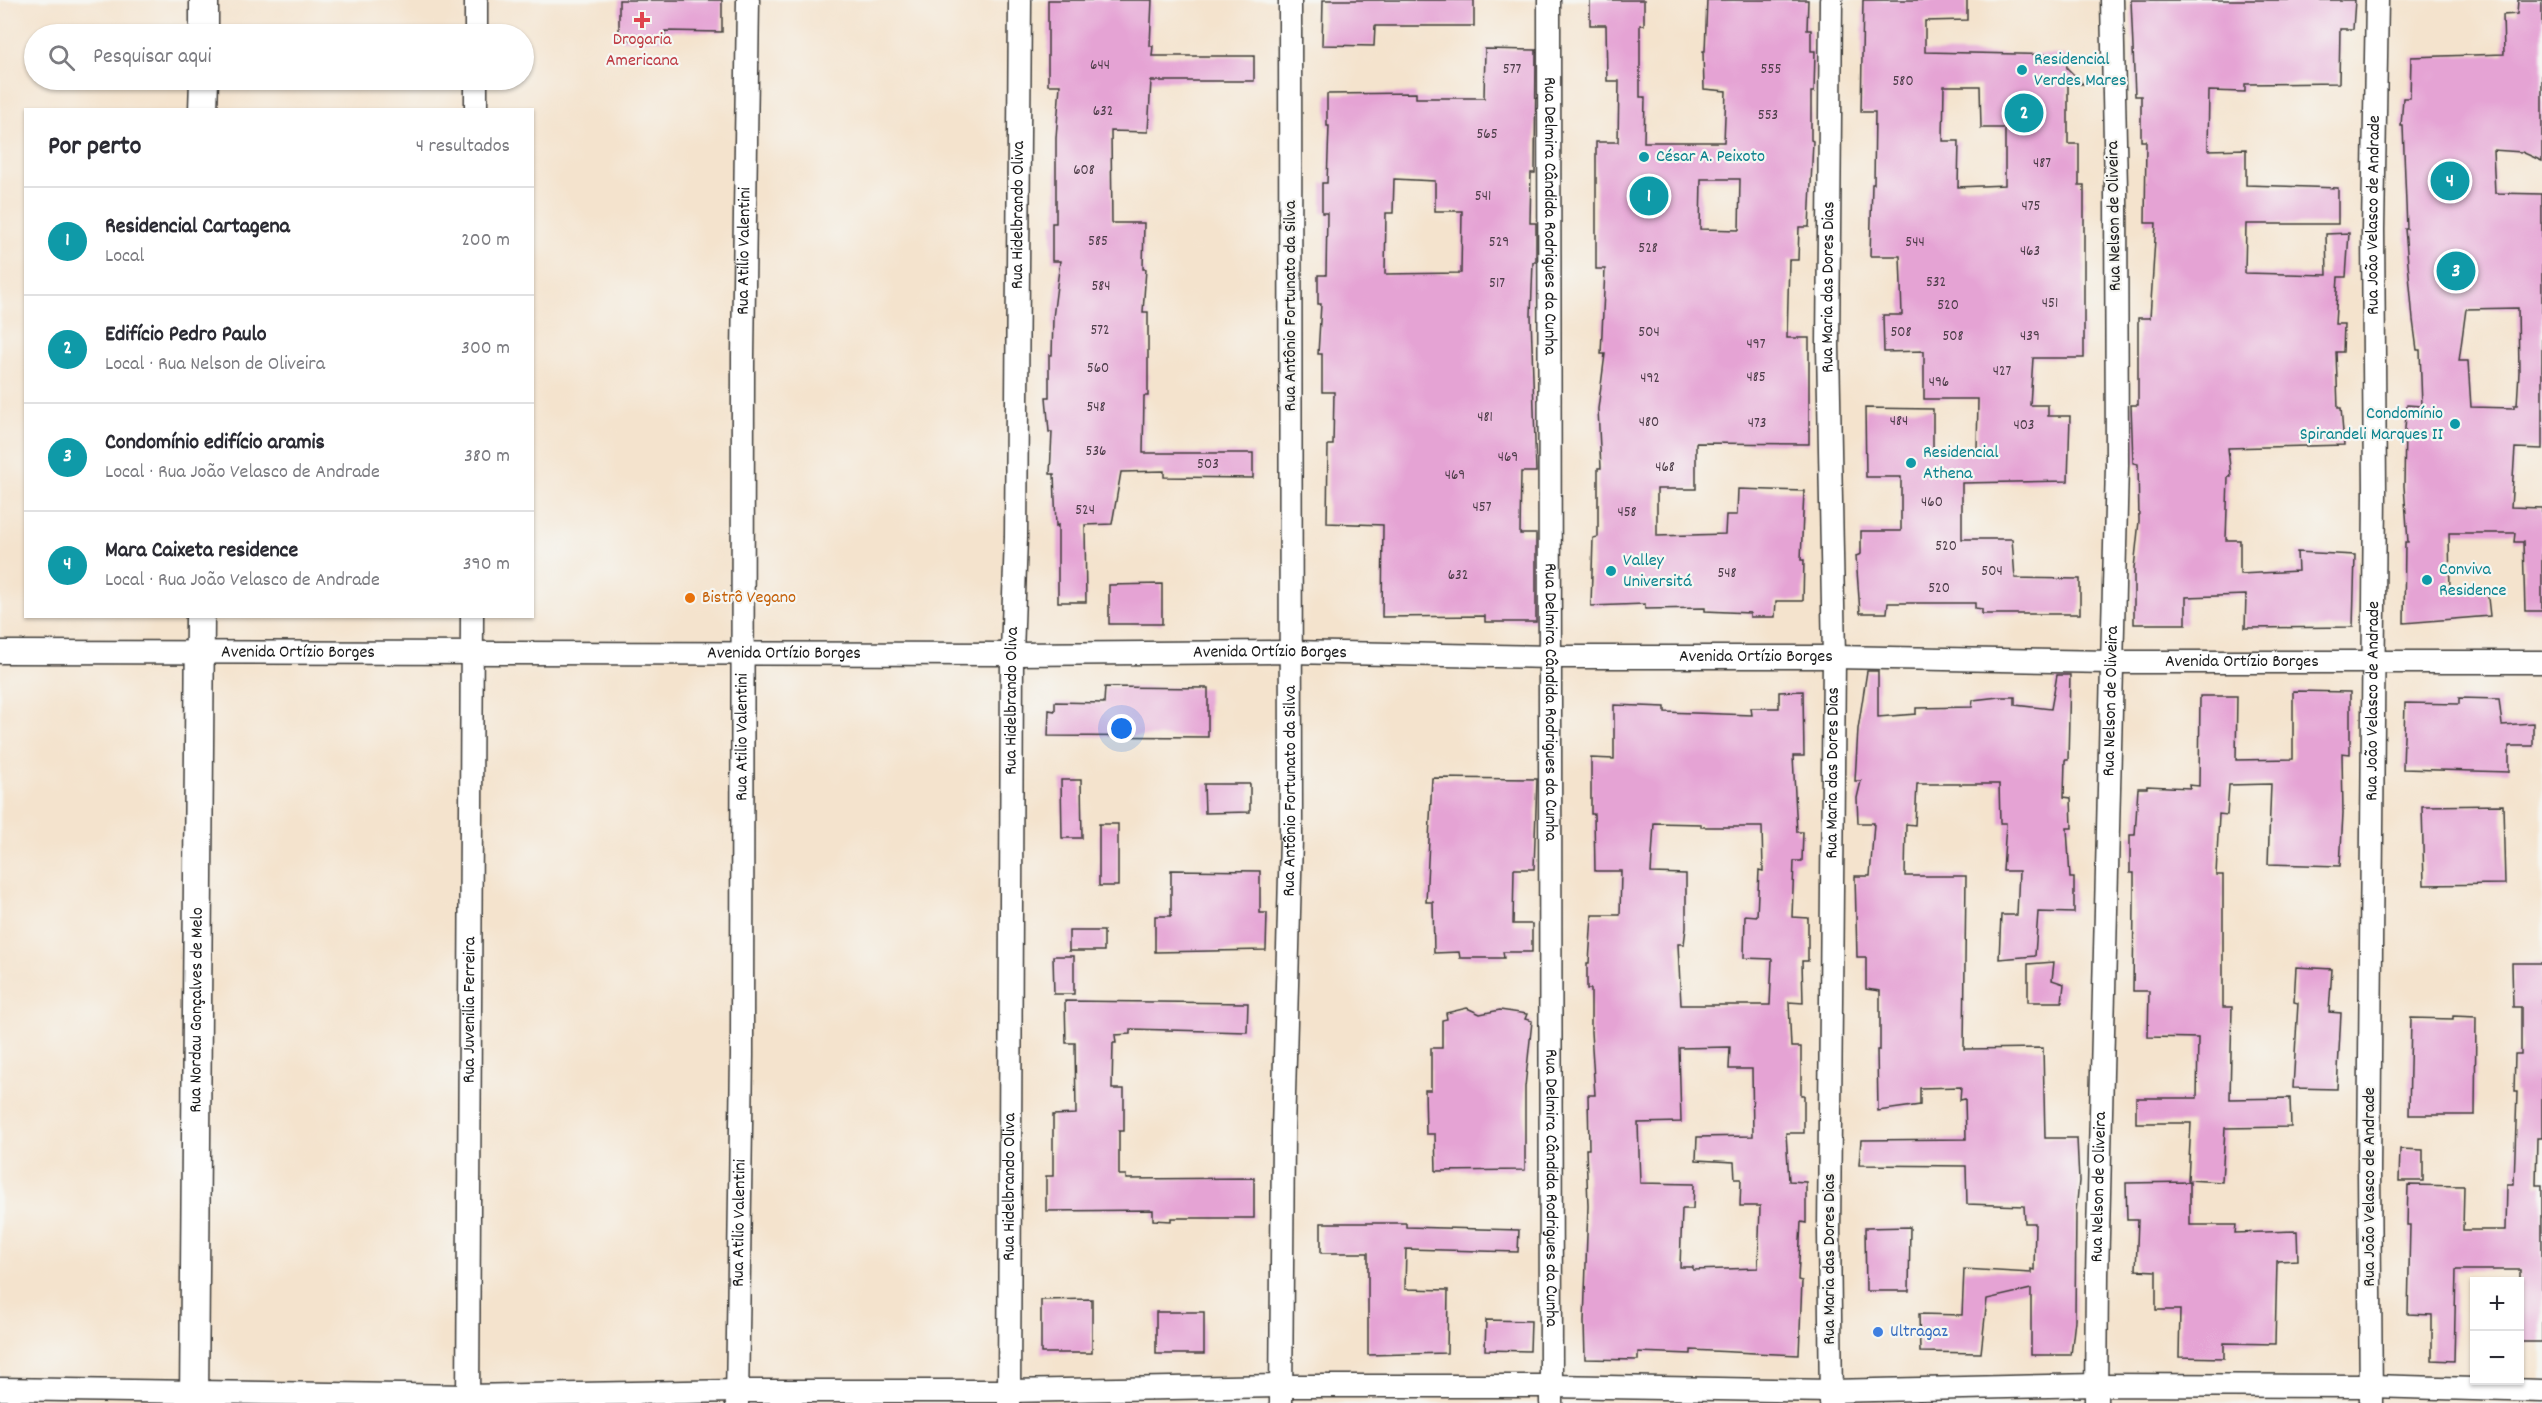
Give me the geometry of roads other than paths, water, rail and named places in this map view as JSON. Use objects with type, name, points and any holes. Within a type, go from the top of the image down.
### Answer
[{"type":"street","points":[[204,0],[204,24]]},
{"type":"street","points":[[476,0],[476,24]]},
{"type":"street","name":"Rua Atilio Valentini","points":[[737,1397],[742,1055],[742,653],[748,0]]},
{"type":"street","name":"Rua Hidelbrando Oliva","points":[[1009,1397],[1012,654],[1016,537],[1020,0]]},
{"type":"street","name":"Rua Antônio Fortunato da Silva","points":[[1281,1394],[1283,1131],[1290,838],[1290,0]]},
{"type":"street","name":"Rua Delmira Cândida Rodrigues da Cunha","points":[[1549,0],[1551,1394]]},
{"type":"street","name":"Rua Maria das Dores Dias","points":[[1831,1397],[1829,1220],[1834,657],[1828,346],[1832,0]]},
{"type":"street","name":"Rua Nelson de Oliveira","points":[[2096,1394],[2117,465],[2116,189],[2112,0]]},
{"type":"street","name":"Rua João Velasco de Andrade","points":[[2371,1394],[2369,1171],[2374,664],[2373,229],[2377,0]]},
{"type":"street","points":[[203,108],[204,90]]},
{"type":"street","points":[[476,90],[476,108]]},
{"type":"street","name":"Rua Nordau Gonçalves de Melo","points":[[194,1398],[200,618]]},
{"type":"street","name":"Rua Juvenilia Ferreira","points":[[468,1400],[472,618]]},
{"type":"street","name":"Avenida Ortízio Borges","points":[[0,652],[472,651],[1012,654],[1289,652],[1551,657],[1834,657],[2111,662],[2374,664],[2542,662]]},
{"type":"street","points":[[0,1389],[194,1398],[468,1400],[1281,1394],[1831,1397],[2542,1391]]},
{"type":"place","name":"Drogaria Americana","points":[[642,20]]},
{"type":"place","name":"Residencial Verdes Mares","points":[[2022,70]]},
{"type":"place","name":"Edifício Pedro Paulo","points":[[2024,113]]},
{"type":"place","name":"César A. Peixoto","points":[[1644,157]]},
{"type":"place","name":"Mara Caixeta residence","points":[[2450,181]]},
{"type":"place","name":"Residencial Cartagena","points":[[1649,196]]},
{"type":"place","name":"Condomínio edifício aramis","points":[[2456,271]]},
{"type":"place","name":"Condomínio Spirandeli Marques II","points":[[2455,424]]},
{"type":"place","name":"Residencial Athena","points":[[1911,463]]},
{"type":"place","name":"Valley Universitá","points":[[1611,571]]},
{"type":"place","name":"Conviva Residence","points":[[2427,580]]},
{"type":"place","name":"Bistrô Vegano","points":[[690,598]]},
{"type":"place","name":"Ultragaz","points":[[1878,1332]]}]
